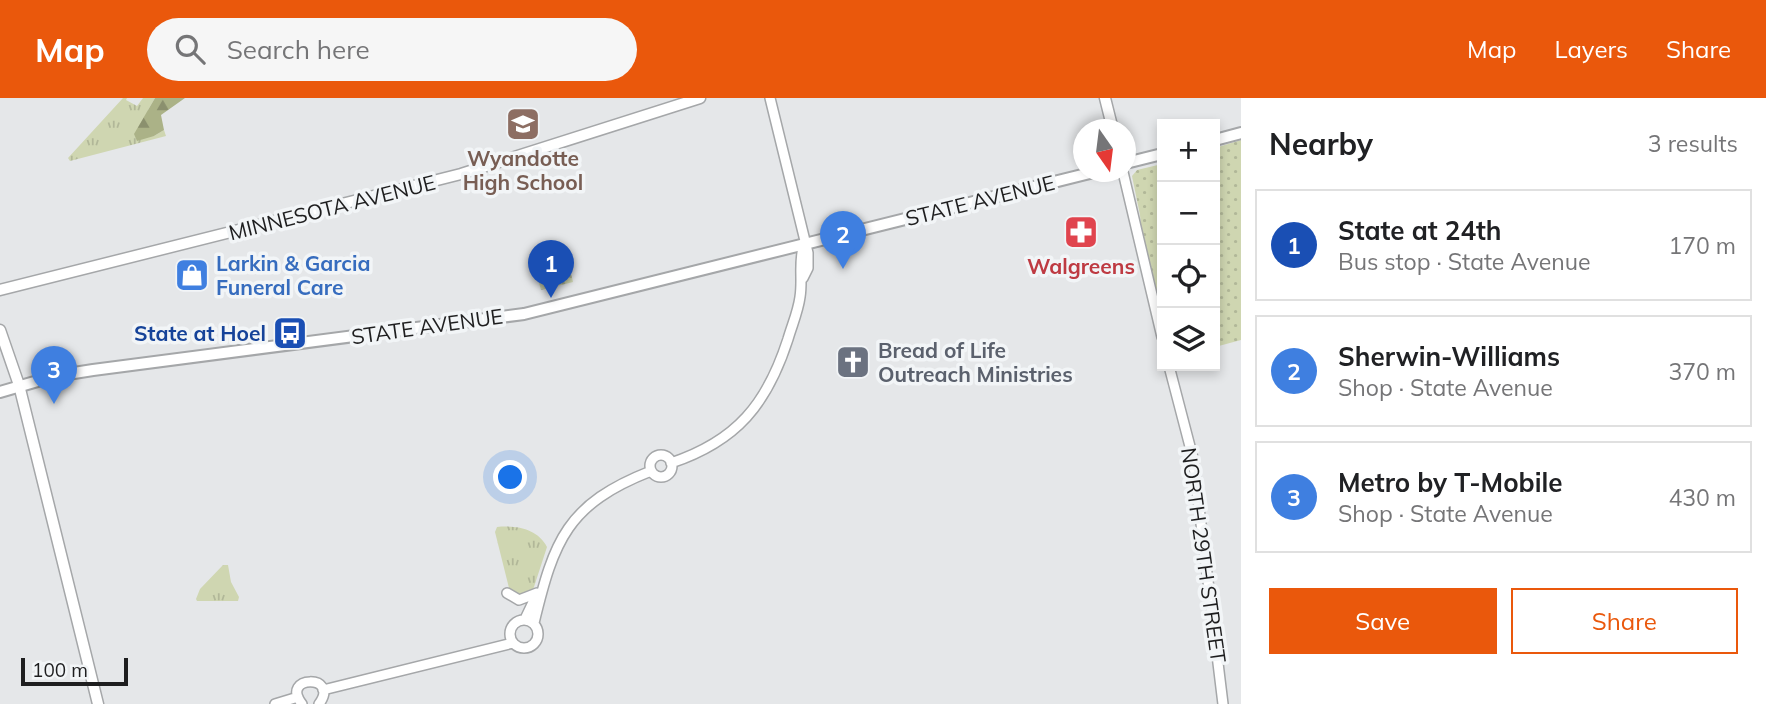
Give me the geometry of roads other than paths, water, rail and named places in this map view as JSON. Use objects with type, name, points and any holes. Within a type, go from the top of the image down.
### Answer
[{"type":"main road","name":"MINNESOTA AVENUE","points":[[0,290],[461,174],[700,98]]},
{"type":"main road","points":[[1105,98],[1110,119]]},
{"type":"main road","points":[[1220,139],[1241,134]]},
{"type":"main road","points":[[1136,160],[1157,155]]},
{"type":"main road","name":"STATE AVENUE","points":[[0,392],[55,376],[93,370],[524,314],[1073,177]]},
{"type":"main road","points":[[0,330],[19,385],[98,704]]},
{"type":"street","points":[[671,463],[710,448],[741,424],[772,382],[798,309],[803,279],[801,254],[804,244],[770,98]]},
{"type":"street","points":[[1125,182],[1157,316]]},
{"type":"street","name":"NORTH 29TH STREET","points":[[1170,371],[1193,458],[1223,704]]},
{"type":"street","points":[[657,456],[664,456],[671,463],[667,476],[660,477],[651,471],[651,461],[657,456]]},
{"type":"street","points":[[529,621],[542,594],[540,588],[556,545],[572,521],[612,488],[651,471]]},
{"type":"street","points":[[507,593],[519,600],[540,588]]},
{"type":"street","points":[[484,651],[510,633],[514,623],[529,621]]},
{"type":"street","points":[[510,633],[513,643],[522,648],[532,645],[538,635],[529,621]]},
{"type":"street","points":[[323,690],[513,643]]},
{"type":"street","points":[[275,704],[300,701],[299,687],[307,681],[318,683],[323,690],[323,698],[319,704]]},
{"type":"place","name":"Wyandotte High School","points":[[523,124]]},
{"type":"place","name":"Walgreens","points":[[1081,232]]},
{"type":"place","name":"Sherwin-Williams","points":[[843,269]]},
{"type":"place","name":"Larkin & Garcia Funeral Care","points":[[192,275]]},
{"type":"place","name":"State at 24th","points":[[551,298]]},
{"type":"place","name":"State at Hoel","points":[[290,333]]},
{"type":"place","name":"Bread of Life Outreach Ministries","points":[[853,362]]},
{"type":"place","name":"Metro by T-Mobile","points":[[54,404]]}]
